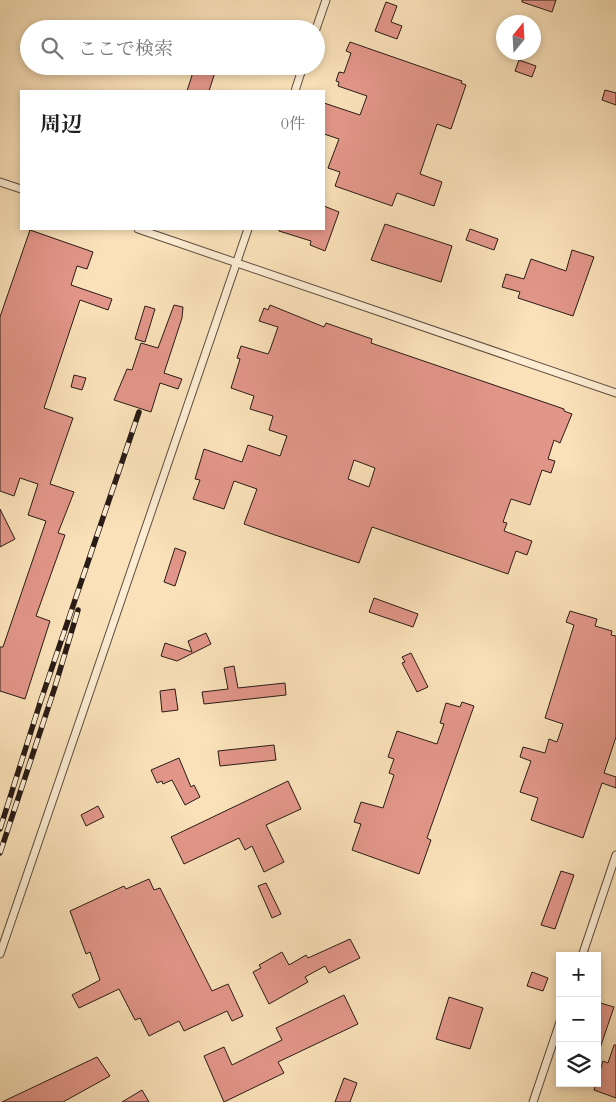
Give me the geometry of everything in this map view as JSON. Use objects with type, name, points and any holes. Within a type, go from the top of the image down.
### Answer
[{"type":"lane","points":[[319,20],[326,0]]},
{"type":"lane","points":[[295,90],[300,75]]},
{"type":"lane","points":[[0,182],[20,189]]},
{"type":"lane","points":[[141,230],[616,393]]},
{"type":"lane","points":[[0,954],[248,230]]},
{"type":"lane","points":[[583,952],[616,856]]},
{"type":"lane","points":[[533,1102],[556,1034]]},
{"type":"building","points":[[522,0],[556,0],[552,12],[522,2]]},
{"type":"building","points":[[386,2],[397,6],[391,22],[402,26],[397,39],[375,31]]},
{"type":"building","points":[[350,42],[462,81],[461,83],[466,85],[451,129],[437,124],[420,174],[442,182],[434,206],[397,193],[392,206],[335,186],[340,172],[328,168],[339,139],[325,134],[325,103],[360,115],[367,96],[338,86],[339,82],[336,81],[339,72],[344,73],[351,53],[346,51]]},
{"type":"building","points":[[519,60],[536,66],[532,77],[515,71]]},
{"type":"building","points":[[192,75],[214,75],[209,90],[187,90]]},
{"type":"building","points":[[605,90],[616,93],[616,105],[602,100]]},
{"type":"building","points":[[325,206],[339,212],[325,251],[310,245],[311,241],[279,231],[325,230]]},
{"type":"building","points":[[385,224],[452,246],[441,282],[371,260]]},
{"type":"building","points":[[470,229],[498,239],[494,250],[466,240]]},
{"type":"building","points":[[30,230],[93,252],[87,269],[77,266],[71,285],[112,299],[108,310],[80,300],[44,408],[73,418],[50,484],[74,492],[58,533],[65,535],[36,616],[50,621],[25,699],[0,691],[0,647],[3,647],[46,521],[28,515],[38,484],[20,478],[14,496],[0,491],[0,317]]},
{"type":"building","points":[[572,250],[594,257],[573,316],[518,298],[520,292],[502,287],[506,274],[524,279],[531,259],[566,271]]},
{"type":"building","points":[[174,305],[183,307],[182,318],[164,373],[182,379],[178,389],[160,383],[151,412],[114,400],[127,369],[132,370],[141,343],[158,348]]},
{"type":"building","points":[[270,305],[324,327],[326,323],[372,339],[371,343],[564,409],[564,411],[572,414],[560,443],[554,440],[548,459],[555,461],[551,473],[542,470],[530,505],[511,499],[503,522],[507,523],[504,531],[532,541],[527,555],[516,551],[508,574],[372,527],[359,563],[275,535],[244,524],[257,489],[234,481],[224,509],[193,499],[200,480],[195,479],[204,449],[242,462],[248,445],[280,456],[287,436],[269,430],[273,416],[250,409],[254,396],[231,388],[240,359],[237,358],[241,346],[268,354],[270,350],[278,327],[259,321],[264,308],[268,310]],"holes":[[[354,460],[375,468],[369,487],[348,479]]]},
{"type":"building","points":[[145,306],[155,309],[145,342],[135,339]]},
{"type":"building","points":[[74,375],[86,378],[82,390],[71,387]]},
{"type":"building","points":[[0,509],[15,539],[0,547]]},
{"type":"building","points":[[175,548],[186,552],[175,586],[164,582]]},
{"type":"building","points":[[374,598],[418,614],[413,627],[369,612]]},
{"type":"building","points":[[570,611],[597,619],[595,626],[612,631],[611,635],[616,636],[616,737],[604,773],[616,777],[616,788],[602,783],[583,838],[531,820],[538,798],[520,792],[531,761],[520,757],[523,747],[545,753],[549,739],[557,742],[563,724],[545,718],[574,625],[566,622]]},
{"type":"building","points":[[206,633],[211,644],[177,661],[161,656],[165,643],[192,652],[188,641]]},
{"type":"building","points":[[411,653],[428,687],[417,692],[402,663],[405,662],[402,657]]},
{"type":"building","points":[[234,666],[238,688],[285,683],[286,695],[204,704],[202,692],[228,689],[224,668]]},
{"type":"building","points":[[175,689],[178,710],[162,712],[160,691]]},
{"type":"building","points":[[462,702],[474,706],[427,838],[431,840],[419,874],[352,850],[361,824],[354,822],[361,802],[383,808],[394,775],[389,773],[394,759],[388,757],[397,731],[437,744],[444,724],[440,723],[446,703],[460,707]]},
{"type":"building","points":[[274,745],[276,760],[220,766],[218,751]]},
{"type":"building","points":[[179,758],[191,787],[194,785],[200,797],[185,805],[172,780],[163,784],[162,781],[157,783],[151,770]]},
{"type":"building","points":[[288,781],[301,809],[266,825],[284,862],[264,872],[252,846],[245,850],[239,838],[184,864],[171,837]]},
{"type":"building","points":[[98,806],[104,817],[86,826],[81,815]]},
{"type":"building","points":[[561,871],[574,875],[555,929],[541,925]]},
{"type":"building","points":[[149,879],[154,890],[160,888],[212,991],[228,984],[243,1016],[232,1021],[227,1011],[184,1031],[179,1021],[149,1036],[140,1018],[135,1020],[119,989],[79,1008],[72,995],[100,980],[90,952],[86,954],[70,911],[124,886],[126,889]]},
{"type":"building","points":[[266,883],[281,914],[272,918],[258,886]]},
{"type":"building","points":[[350,939],[360,958],[329,973],[325,966],[305,977],[308,982],[269,1004],[253,972],[261,968],[259,965],[282,952],[289,965],[306,955],[308,958]]},
{"type":"building","points":[[532,972],[548,978],[543,991],[527,986]]},
{"type":"building","points":[[344,995],[358,1024],[278,1062],[284,1073],[224,1102],[204,1056],[224,1047],[232,1065],[282,1040],[276,1028]]},
{"type":"building","points":[[449,997],[483,1008],[470,1049],[436,1039]]},
{"type":"building","points":[[601,1003],[614,1007],[601,1045]]},
{"type":"building","points":[[614,1045],[616,1045],[616,1098],[594,1090],[595,1087],[601,1087],[603,1061],[608,1063]]},
{"type":"building","points":[[97,1057],[110,1076],[63,1102],[2,1102]]},
{"type":"building","points":[[344,1078],[357,1083],[350,1102],[335,1102]]},
{"type":"building","points":[[142,1090],[149,1102],[122,1102]]},
{"type":"railway","points":[[0,829],[41,700],[139,412]]},
{"type":"railway","points":[[0,853],[54,690],[78,610]]}]
